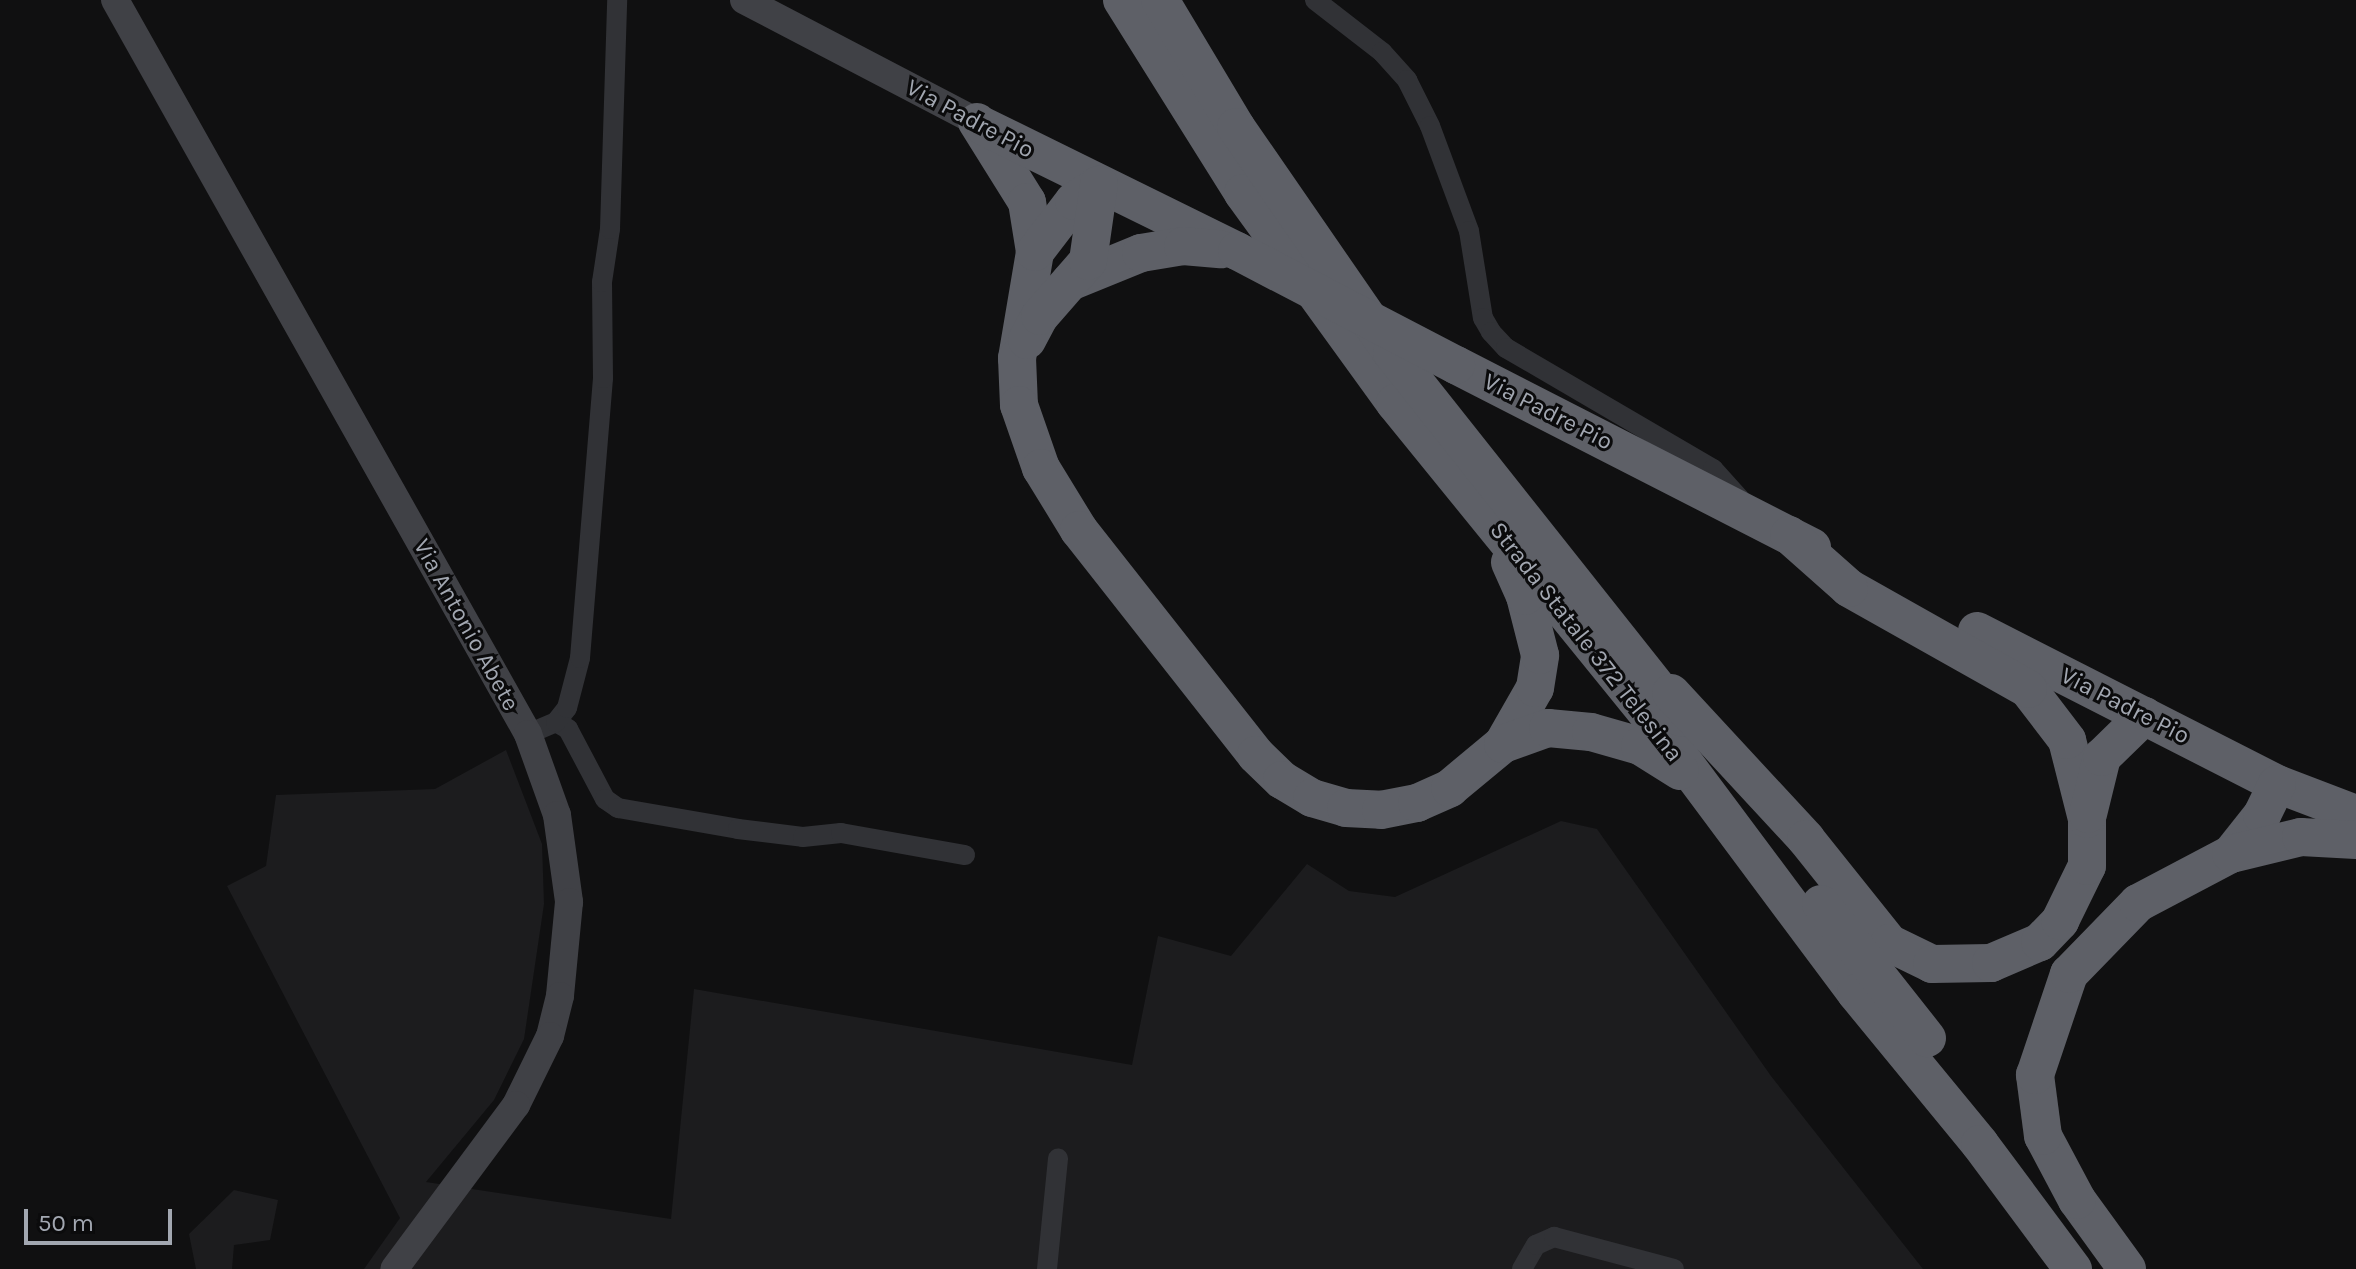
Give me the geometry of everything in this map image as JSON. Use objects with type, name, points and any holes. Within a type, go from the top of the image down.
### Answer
[{"type":"highway","name":"Strada Statale 372 Telesina","points":[[1122,0],[1243,193],[1395,403],[1695,781],[2073,1269]]},
{"type":"highway","name":"Strada Statale 372 Telesina","points":[[1164,5],[1236,127],[1392,353],[1635,655],[1813,894],[1992,1117],[2103,1269]]},
{"type":"highway","name":"Via Padre Pio","points":[[977,122],[1237,251],[2277,784],[2356,814]]},
{"type":"highway","points":[[977,122],[1027,202],[1035,252],[1017,358],[1019,405],[1041,468],[1079,530],[1256,755],[1282,780],[1312,798],[1346,808],[1381,810],[1417,803],[1450,788],[1503,744],[1529,703],[1540,655],[1525,596],[1489,520]]},
{"type":"highway","points":[[1035,252],[1074,201],[1099,185]]},
{"type":"highway","points":[[1017,358],[1040,316],[1088,261],[1099,185]]},
{"type":"highway","points":[[1070,282],[1155,251],[1183,246],[1237,251]]},
{"type":"highway","points":[[1773,527],[1849,588],[2028,689],[2067,740],[2087,819]]},
{"type":"highway","points":[[1635,655],[1806,839],[1889,943],[1932,964],[1991,963],[2040,942],[2060,921],[2087,866],[2087,819],[2102,757],[2144,716]]},
{"type":"highway","points":[[1503,744],[1548,728],[1591,732],[1640,746],[1695,781]]},
{"type":"highway","points":[[2231,854],[2262,815],[2277,784]]},
{"type":"highway","points":[[2127,1269],[2077,1200],[2043,1136],[2035,1075],[2069,974],[2101,936],[2138,903],[2231,854],[2301,837],[2356,840]]},
{"type":"main road","name":"Via Antonio Abete","points":[[115,0],[528,734],[546,773],[566,860],[567,941],[560,996],[537,1069],[516,1105],[400,1266]]},
{"type":"main road","name":"Via Padre Pio","points":[[744,0],[977,122]]},
{"type":"street","points":[[528,734],[556,722],[567,708],[582,643],[603,378],[602,282],[610,229],[617,0]]},
{"type":"street","points":[[1315,0],[1382,52],[1407,80],[1430,126],[1469,231],[1483,318],[1491,332],[1506,348],[1713,469],[1773,527]]},
{"type":"street","points":[[556,722],[568,729],[605,799],[618,808],[803,837],[841,833],[965,855]]},
{"type":"street","points":[[1047,1269],[1058,1159]]},
{"type":"street","points":[[1522,1269],[1536,1245],[1554,1237],[1674,1269]]},
{"type":"shaded area","points":[[506,750],[542,844],[544,904],[524,1039],[494,1100],[426,1182],[671,1219],[694,989],[1132,1065],[1158,936],[1231,956],[1307,864],[1349,891],[1395,897],[1561,821],[1597,829],[1771,1076],[1923,1269],[364,1269],[400,1218],[227,886],[266,866],[276,795],[435,789]]},
{"type":"shaded area","points":[[234,1190],[278,1200],[270,1240],[234,1245],[232,1269],[196,1269],[189,1234]]}]
